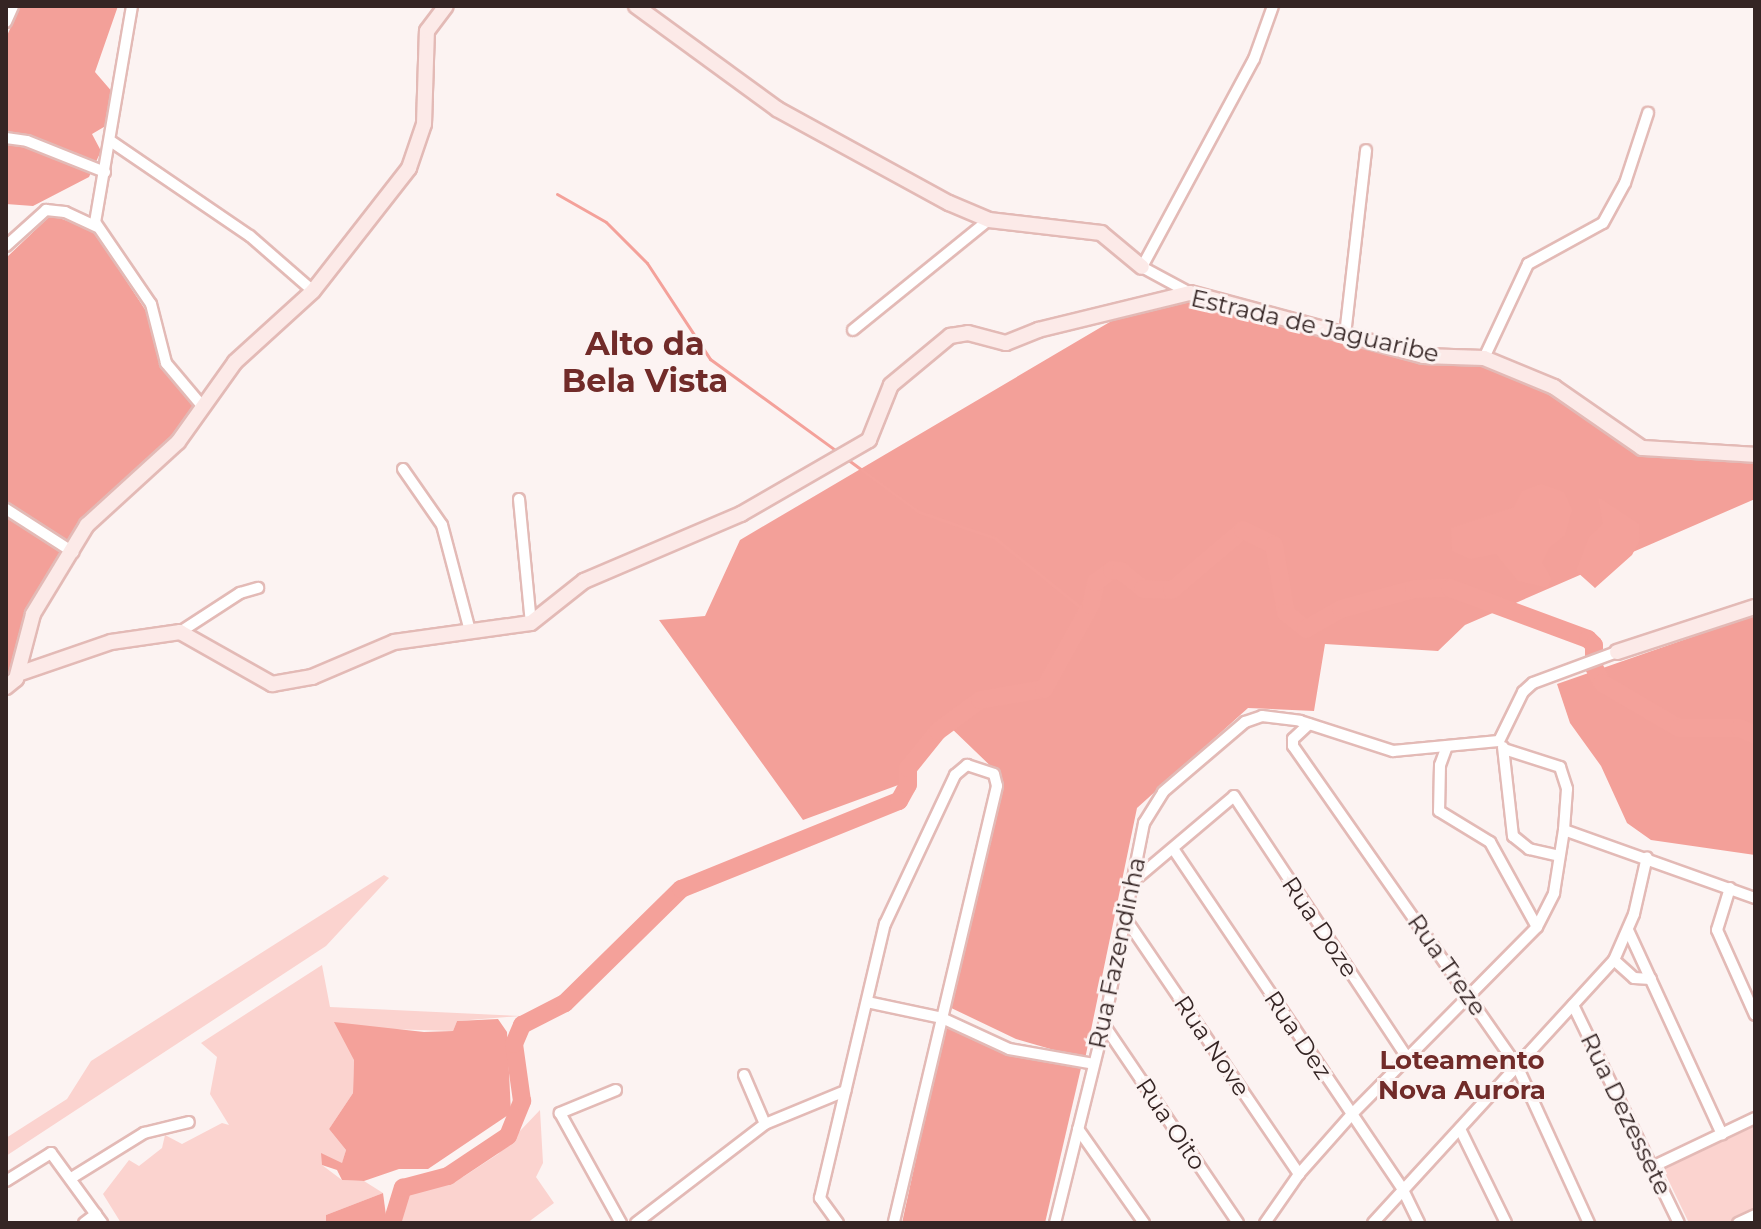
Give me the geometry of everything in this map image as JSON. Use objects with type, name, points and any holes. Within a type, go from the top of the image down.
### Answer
[{"type":"street","points":[[6,22],[13,6]]},
{"type":"street","points":[[97,227],[132,6]]},
{"type":"street","points":[[18,674],[33,614],[104,506],[178,442],[235,362],[313,291],[420,146],[429,85],[427,31],[446,6]]},
{"type":"street","points":[[636,6],[777,109],[989,220],[1101,233],[1142,267],[1190,293]]},
{"type":"street","points":[[1142,267],[1254,59],[1273,6]]},
{"type":"street","points":[[1484,358],[1528,264],[1603,223],[1625,183],[1648,113]]},
{"type":"street","points":[[6,138],[27,141],[105,172]]},
{"type":"street","points":[[112,142],[250,236],[313,291]]},
{"type":"street","points":[[1345,335],[1366,150]]},
{"type":"street","points":[[6,246],[46,210],[65,212],[97,227],[151,304],[166,363],[203,407]]},
{"type":"street","points":[[853,330],[989,220]]},
{"type":"street","name":"Estrada de Jaguaribe","points":[[531,623],[584,581],[741,514],[869,440],[891,385],[950,336],[968,333],[1006,343],[1038,330],[1190,293],[1423,356],[1484,358],[1554,387],[1642,448],[1755,455]]},
{"type":"street","points":[[403,469],[442,525],[470,631]]},
{"type":"street","points":[[180,632],[272,684],[312,677],[394,642],[531,623],[519,499]]},
{"type":"street","points":[[6,509],[73,552]]},
{"type":"street","points":[[6,687],[18,674],[111,642],[180,632],[240,593],[258,588]]},
{"type":"street","points":[[1559,856],[1529,849],[1513,836],[1502,745],[1523,692],[1533,683],[1617,652],[1755,607]]},
{"type":"street","name":"Rua Fazendinha","points":[[1055,1223],[1104,1025],[1130,884],[1152,806],[1245,722],[1279,715],[1309,724]]},
{"type":"street","points":[[1265,1223],[1299,1174],[1352,1114],[1537,927],[1554,893],[1564,830],[1567,789],[1560,767],[1502,745],[1393,751],[1309,724]]},
{"type":"street","name":"Rua Treze","points":[[1309,724],[1293,739],[1293,746],[1517,1066],[1589,1223]]},
{"type":"street","points":[[1447,746],[1440,765],[1439,811],[1490,842],[1537,927]]},
{"type":"street","points":[[838,1223],[820,1198],[895,894],[959,768],[978,767],[994,774],[997,786],[894,1223]]},
{"type":"street","name":"Rua Doze","points":[[1174,850],[1234,796],[1407,1057]]},
{"type":"street","points":[[1564,830],[1647,857],[1755,898]]},
{"type":"street","points":[[1130,884],[1174,850]]},
{"type":"street","name":"Rua Dez","points":[[1174,850],[1403,1190],[1419,1223]]},
{"type":"street","points":[[1373,1223],[1614,960],[1628,930],[1647,857]]},
{"type":"street","points":[[1730,888],[1717,930],[1755,1015]]},
{"type":"street","name":"Rua Nove","points":[[1125,918],[1299,1174]]},
{"type":"street","points":[[1628,930],[1722,1134]]},
{"type":"street","points":[[1614,960],[1634,978],[1651,979]]},
{"type":"street","points":[[867,1002],[942,1018],[1009,1049],[1094,1064]]},
{"type":"street","name":"Rua Dezessete","points":[[1573,1005],[1679,1223]]},
{"type":"street","name":"Rua Oito","points":[[1104,1025],[1238,1223]]},
{"type":"street","points":[[744,1075],[765,1124]]},
{"type":"street","points":[[616,1090],[560,1113],[621,1223]]},
{"type":"street","points":[[636,1223],[765,1124],[845,1091]]},
{"type":"street","points":[[1652,1167],[1755,1118]]},
{"type":"street","points":[[73,1177],[144,1133],[189,1122]]},
{"type":"street","points":[[1078,1129],[1144,1223]]},
{"type":"street","points":[[1460,1129],[1506,1223]]},
{"type":"street","points":[[6,1181],[44,1154],[55,1155],[99,1219],[84,1223]]},
{"type":"street","points":[[1738,1223],[1755,1215]]},
{"type":"shaded area","points":[[20,6],[118,6],[95,72],[114,94],[109,124],[92,134],[101,151],[89,177],[33,206],[6,204],[6,38]]},
{"type":"shaded area","points":[[51,215],[93,230],[148,314],[161,366],[200,403],[170,442],[101,502],[36,608],[17,677],[6,678],[6,258]]},
{"type":"shaded area","points":[[1183,299],[1394,354],[1480,362],[1530,379],[1614,438],[1642,450],[1755,460],[1755,499],[1465,625],[1438,651],[1325,644],[1314,711],[1248,708],[1137,808],[1085,1059],[1016,1039],[945,1005],[1002,777],[948,725],[901,784],[803,820],[659,620],[705,616],[740,540],[1120,316]]},
{"type":"shaded area","points":[[1541,484],[1564,492],[1572,510],[1565,535],[1549,548],[1542,562],[1551,578],[1548,588],[1518,581],[1496,554],[1470,559],[1452,551],[1451,528],[1514,507],[1522,491]]},
{"type":"shaded area","points":[[1598,497],[1639,524],[1640,540],[1632,555],[1595,588],[1576,571],[1589,537],[1603,524]]},
{"type":"shaded area","points":[[1755,615],[1755,855],[1651,840],[1627,823],[1601,766],[1570,723],[1557,684]]},
{"type":"shaded area","points":[[384,875],[389,878],[326,946],[6,1156],[6,1138],[67,1099],[91,1061]]},
{"type":"shaded area","points":[[322,965],[330,1007],[521,1016],[457,1021],[453,1031],[387,1029],[354,1060],[353,1093],[329,1129],[346,1150],[342,1164],[322,1165],[342,1180],[364,1181],[383,1193],[326,1215],[326,1223],[121,1223],[103,1194],[129,1160],[139,1166],[162,1148],[165,1135],[182,1144],[222,1123],[229,1125],[210,1094],[217,1057],[201,1043]]},
{"type":"shaded area","points":[[498,1019],[507,1032],[511,1113],[428,1169],[399,1169],[364,1181],[342,1180],[337,1170],[322,1165],[321,1153],[342,1163],[346,1150],[329,1129],[353,1093],[354,1060],[334,1022],[424,1032],[453,1031],[457,1021]]},
{"type":"shaded area","points":[[945,1026],[1081,1068],[1045,1223],[902,1223]]},
{"type":"shaded area","points":[[540,1110],[543,1163],[536,1177],[554,1203],[527,1223],[393,1223],[401,1196],[463,1177],[498,1154]]},
{"type":"shaded area","points":[[1755,1126],[1755,1211],[1730,1223],[1689,1223],[1663,1169]]},
{"type":"shaded area","points":[[383,1193],[387,1223],[326,1223],[326,1215]]},
{"type":"waterway","points":[[557,194],[606,222],[647,263],[710,359],[838,452]]},
{"type":"waterway","points":[[847,459],[919,512],[995,538],[1086,612]]},
{"type":"waterway","points":[[392,1223],[403,1188],[448,1176],[508,1136],[522,1101],[514,1044],[522,1025],[565,1003],[681,889],[899,801],[908,785],[908,768],[938,731],[980,700],[1044,689],[1091,605],[1096,582],[1112,570],[1121,571],[1143,589],[1172,590],[1243,530],[1274,545],[1286,613],[1306,629],[1341,609],[1414,589],[1450,588],[1588,639],[1594,645],[1594,667],[1602,683],[1679,728],[1740,728],[1755,735]]},
{"type":"district","name":"Alto da Bela Vista","points":[[645,364]]},
{"type":"district","name":"Loteamento Nova Aurora","points":[[1462,1076]]}]
